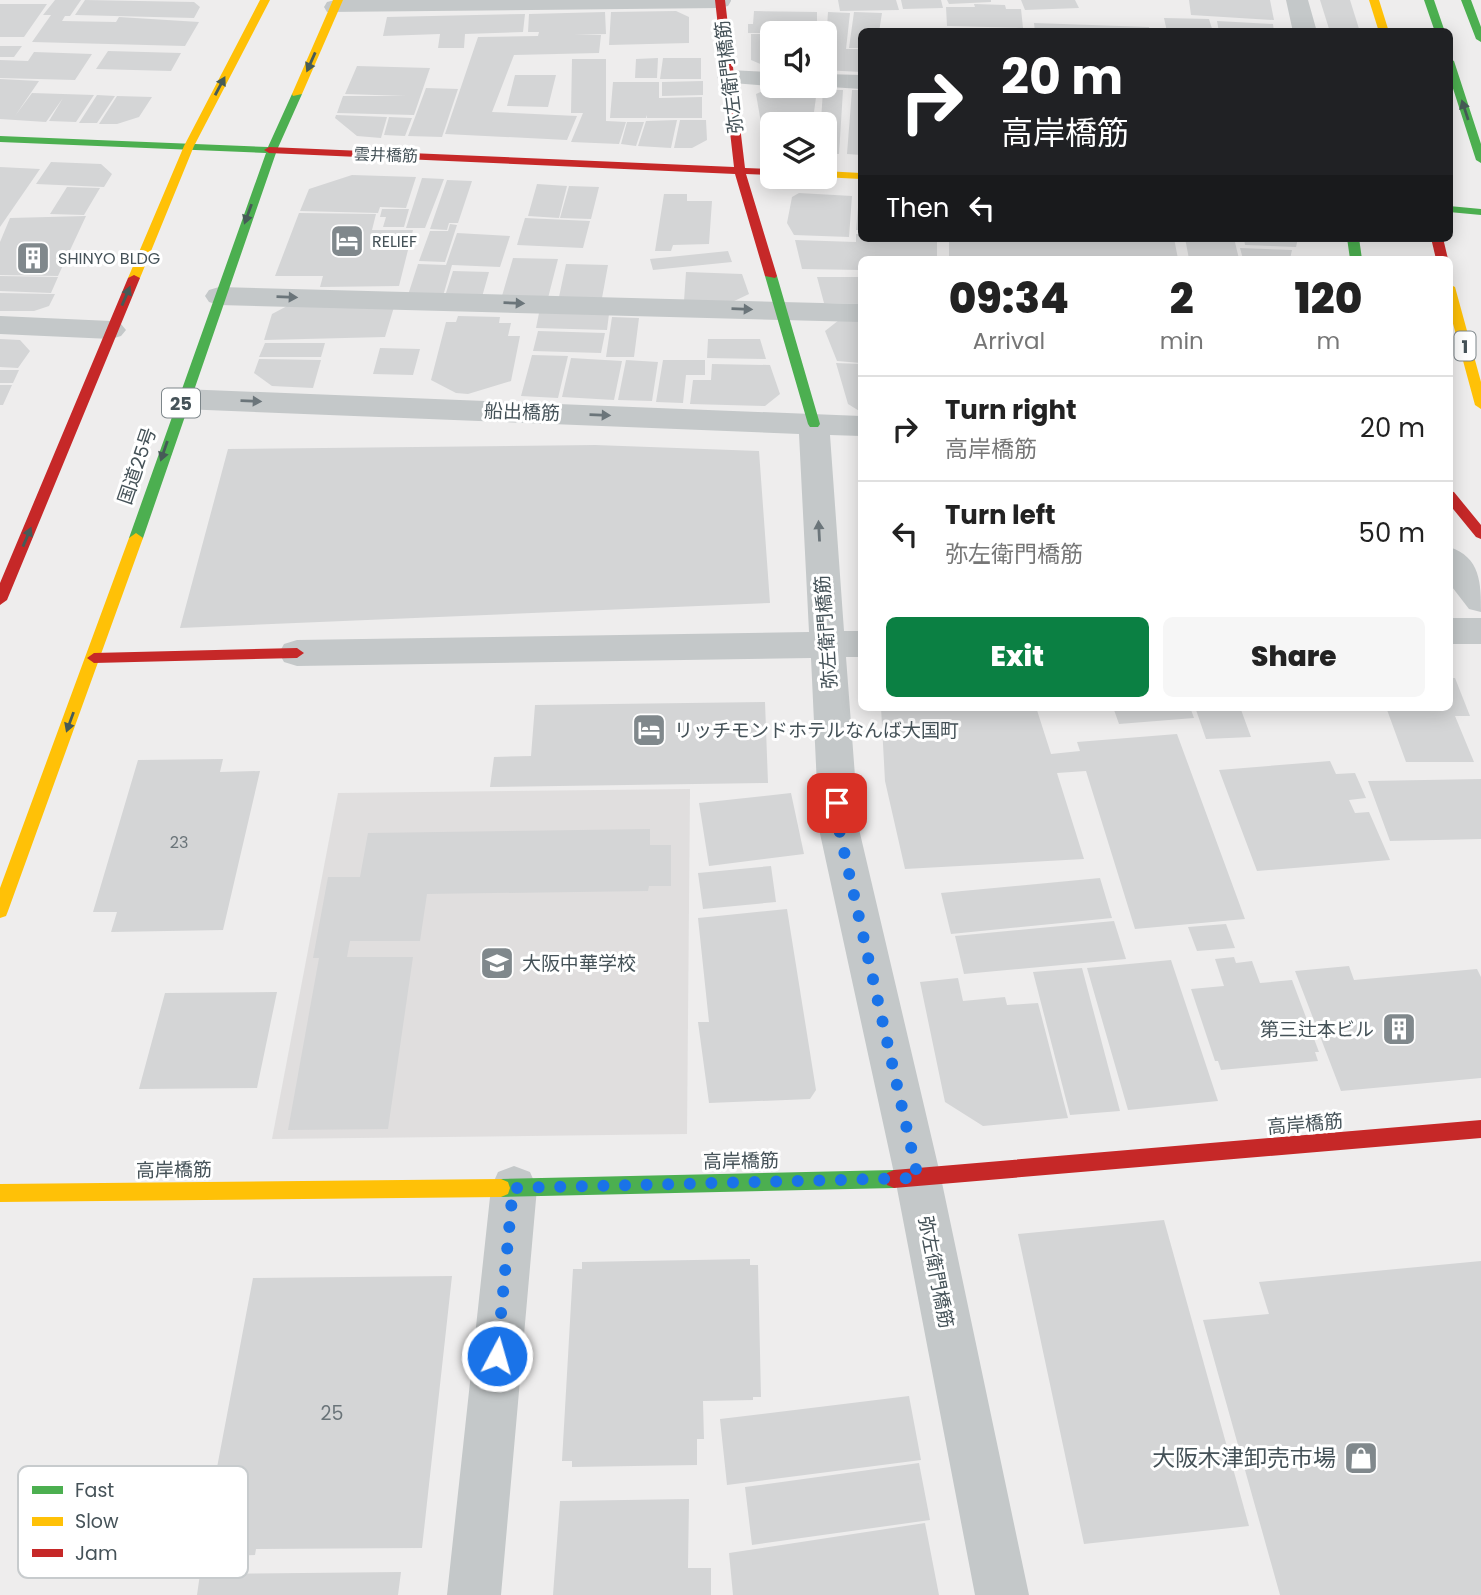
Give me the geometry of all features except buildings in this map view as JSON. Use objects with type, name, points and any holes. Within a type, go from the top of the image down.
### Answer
[{"type":"main road","points":[[0,600],[188,146],[265,0]]},
{"type":"main road","name":"弥左衛門橋筋","points":[[720,0],[740,170],[814,424]]},
{"type":"main road","points":[[1374,0],[1383,28]]},
{"type":"main road","points":[[1429,0],[1439,28]]},
{"type":"main road","points":[[1466,0],[1481,39]]},
{"type":"main road","name":"国道25号","points":[[0,911],[94,658],[182,399],[272,150],[337,4]]},
{"type":"main road","points":[[1453,73],[1481,160]]},
{"type":"main road","name":"雲井橋筋","points":[[0,139],[760,171]]},
{"type":"main road","points":[[837,175],[858,176]]},
{"type":"main road","points":[[1453,209],[1481,212]]},
{"type":"main road","name":"1","points":[[1453,302],[1481,405]]},
{"type":"main road","points":[[1453,500],[1481,534]]},
{"type":"main road","points":[[94,658],[298,653]]},
{"type":"main road","name":"高岸橋筋","points":[[0,1193],[513,1188],[918,1178],[1481,1129]]},
{"type":"street","points":[[337,4],[720,0]]},
{"type":"street","points":[[1297,0],[1304,28]]},
{"type":"street","points":[[729,77],[760,78]]},
{"type":"street","points":[[837,81],[858,82]]},
{"type":"street","points":[[219,296],[858,313]]},
{"type":"street","points":[[0,325],[111,330]]},
{"type":"street","name":"船出橋筋","points":[[182,399],[858,426]]},
{"type":"street","name":"弥左衛門橋筋","points":[[814,424],[843,644],[839,829],[918,1178],[1002,1595]]},
{"type":"street","points":[[1453,564],[1481,600]]},
{"type":"street","points":[[1453,631],[1481,631]]},
{"type":"street","points":[[298,653],[843,644]]},
{"type":"street","points":[[474,1595],[513,1188]]},
{"type":"shaded area","name":"大阪中華学校","points":[[690,789],[687,1134],[272,1139],[338,793]]},
{"type":"traffic: fast","points":[[1429,0],[1439,28]]},
{"type":"traffic: fast","points":[[1466,0],[1481,39]]},
{"type":"traffic: fast","points":[[1453,73],[1481,160]]},
{"type":"traffic: fast","points":[[136,538],[272,150],[297,94]]},
{"type":"traffic: fast","points":[[0,139],[269,150]]},
{"type":"traffic: fast","points":[[1453,209],[1481,212]]},
{"type":"traffic: fast","points":[[1354,242],[1356,256]]},
{"type":"traffic: fast","points":[[771,276],[814,424]]},
{"type":"traffic: fast","points":[[501,1188],[894,1179]]},
{"type":"traffic: slow","points":[[134,278],[189,146],[265,0]]},
{"type":"traffic: slow","points":[[297,94],[338,0]]},
{"type":"traffic: slow","points":[[1374,0],[1383,28]]},
{"type":"traffic: slow","points":[[837,175],[858,176]]},
{"type":"traffic: slow","points":[[1453,302],[1481,405]]},
{"type":"traffic: slow","points":[[0,911],[136,538]]},
{"type":"traffic: slow","points":[[0,1193],[501,1188]]},
{"type":"traffic: jam","points":[[720,0],[740,171],[771,276]]},
{"type":"traffic: jam","points":[[269,150],[760,171]]},
{"type":"traffic: jam","points":[[1438,242],[1441,256]]},
{"type":"traffic: jam","points":[[0,600],[134,278]]},
{"type":"traffic: jam","points":[[1453,500],[1481,534]]},
{"type":"traffic: jam","points":[[94,658],[297,653]]},
{"type":"traffic: jam","points":[[894,1179],[1481,1129]]},
{"type":"place","name":"RELIEF","points":[[347,241]]},
{"type":"place","name":"SHINYO BLDG","points":[[33,258]]},
{"type":"place","name":"リッチモンドホテルなんば大国町","points":[[649,730]]},
{"type":"place","name":"大阪中華学校","points":[[497,963]]},
{"type":"place","name":"第三辻本ビル","points":[[1399,1029]]},
{"type":"place","name":"大阪木津卸売市場","points":[[1361,1458]]},
{"type":"route","points":[[497,1356],[513,1188],[918,1178],[839,829],[837,803]]}]
